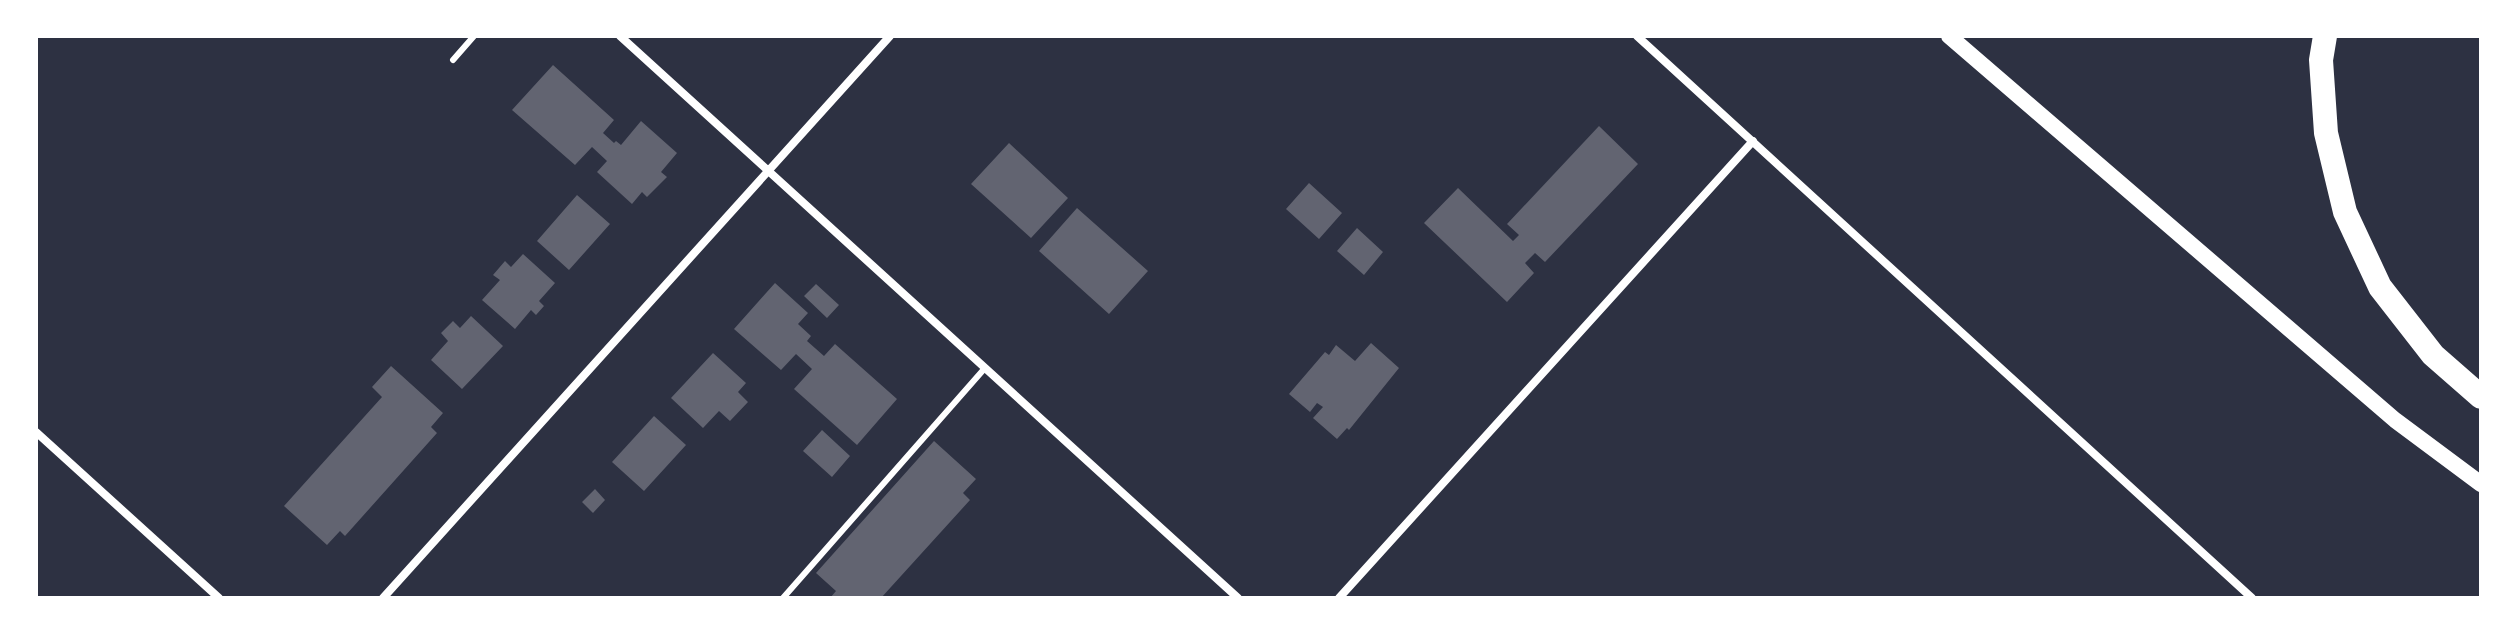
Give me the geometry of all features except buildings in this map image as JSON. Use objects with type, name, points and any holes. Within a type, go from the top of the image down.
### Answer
[{"type":"highway","points":[[2325,36],[2321,60],[2326,133],[2345,212],[2380,287],[2433,355],[2481,397]]},
{"type":"main road","points":[[1949,36],[2395,420],[2481,484]]},
{"type":"street","points":[[620,36],[1238,598]]},
{"type":"street","points":[[383,598],[890,36]]},
{"type":"street","points":[[1637,36],[2252,598]]},
{"type":"street","points":[[1339,598],[1753,141]]},
{"type":"street","points":[[36,432],[219,598]]},
{"type":"lane","points":[[453,60],[474,36]]},
{"type":"lane","points":[[783,598],[985,368]]}]
